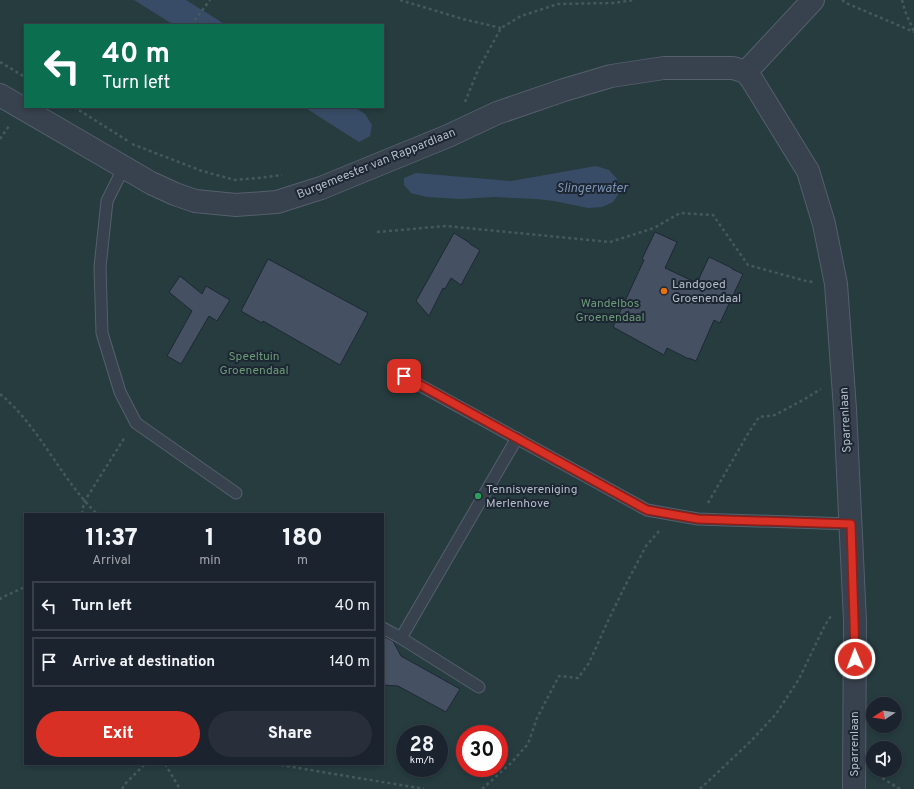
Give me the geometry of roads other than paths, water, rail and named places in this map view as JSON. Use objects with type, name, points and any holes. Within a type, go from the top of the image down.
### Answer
[{"type":"street","points":[[746,72],[813,0]]},
{"type":"street","name":"Burgemeester van Rappardlaan","points":[[0,95],[152,183],[175,194],[196,201],[236,205],[278,202],[321,188],[498,114],[564,90],[611,76],[664,68],[733,68],[746,72]]},
{"type":"street","name":"Sparrenlaan","points":[[746,72],[808,171],[824,224],[836,284],[843,376],[851,524],[855,659],[854,789]]},
{"type":"lane","points":[[124,167],[107,201],[100,267],[102,333],[120,392],[136,423],[236,493]]},
{"type":"lane","points":[[404,376],[647,510],[698,519],[851,524]]},
{"type":"lane","points":[[401,638],[516,438]]},
{"type":"lane","points":[[384,629],[479,687]]},
{"type":"water","points":[[134,0],[186,0],[224,24],[172,24]]},
{"type":"water","points":[[306,108],[356,108],[365,114],[372,125],[370,136],[359,142]]},
{"type":"water","name":"Slingerwater","points":[[596,166],[609,170],[617,179],[619,193],[613,202],[602,207],[588,208],[536,199],[494,197],[460,199],[427,197],[411,193],[404,185],[404,178],[416,173],[511,181]]},
{"type":"place","name":"Landgoed Groenendaal","points":[[664,291]]},
{"type":"place","name":"Tennisvereniging Merlenhove","points":[[478,496]]},
{"type":"park label","name":"Wandelbos Groenendaal","points":[[610,310]]},
{"type":"park label","name":"Speeltuin Groenendaal","points":[[254,363]]}]
